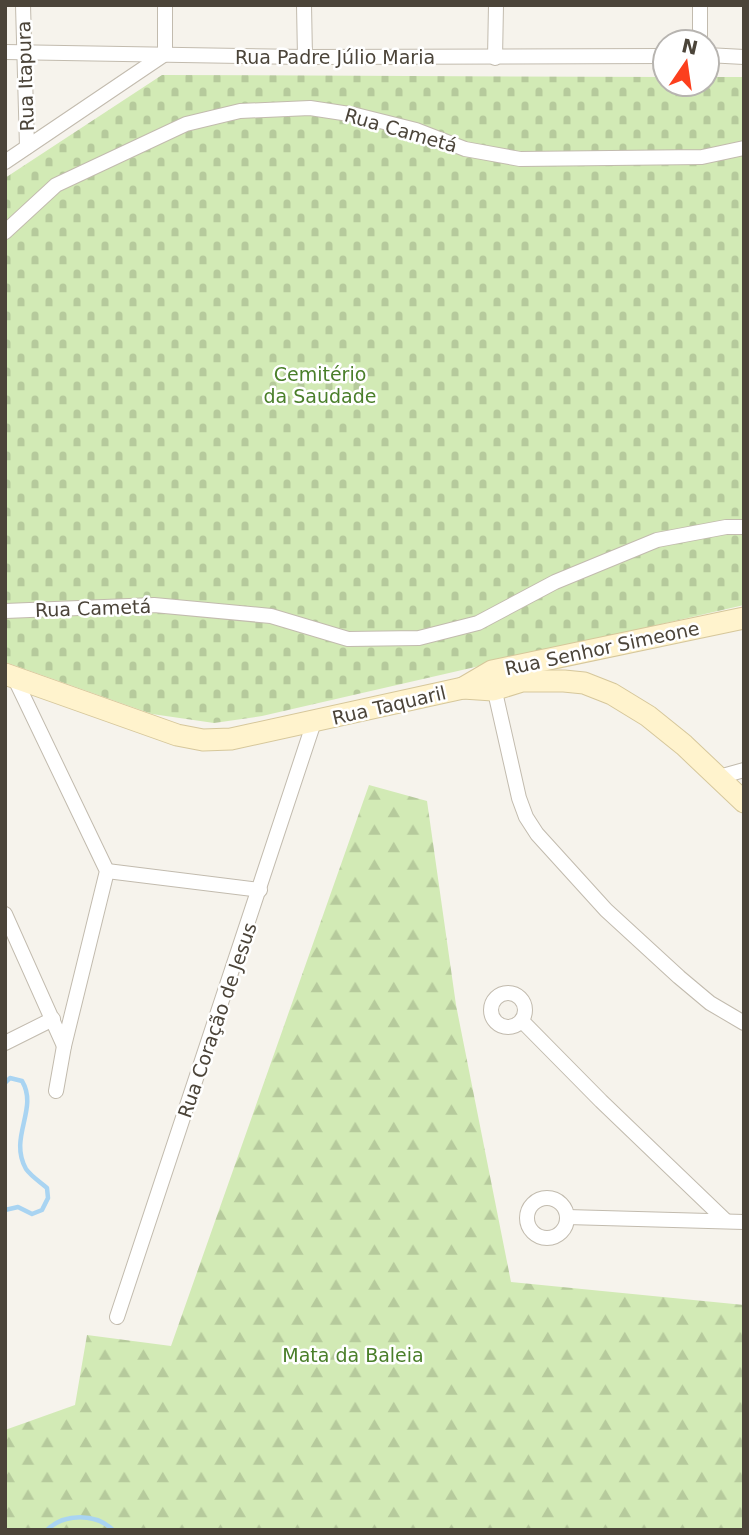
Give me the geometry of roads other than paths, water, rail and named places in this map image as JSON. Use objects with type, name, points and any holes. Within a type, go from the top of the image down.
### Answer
[{"type":"street","name":"Rua Itapura","points":[[23,5],[27,147]]},
{"type":"street","points":[[5,162],[165,54],[164,5]]},
{"type":"street","points":[[304,5],[305,57]]},
{"type":"street","points":[[495,58],[496,5]]},
{"type":"street","points":[[700,5],[700,28]]},
{"type":"street","name":"Rua Padre Júlio Maria","points":[[5,52],[305,57],[651,56]]},
{"type":"street","points":[[721,56],[744,57]]},
{"type":"street","name":"Rua Cametá","points":[[5,232],[56,185],[186,124],[240,111],[310,108],[356,115],[416,131],[465,149],[520,159],[702,157],[744,148]]},
{"type":"street","name":"Rua Cametá","points":[[5,611],[154,605],[271,616],[348,639],[419,638],[478,623],[555,582],[657,540],[726,527],[744,527]]},
{"type":"street","name":"Rua Senhor Simeone","points":[[493,680],[744,618]]},
{"type":"street","points":[[10,676],[107,871],[64,1046],[56,1091]]},
{"type":"street","name":"Rua Taquaril","points":[[10,676],[177,735],[203,740],[232,739],[493,680],[584,683],[612,694],[649,716],[744,802]]},
{"type":"street","points":[[493,680],[519,798],[526,817],[537,834],[606,910],[710,1003],[744,1023]]},
{"type":"street","name":"Rua Coração de Jesus","points":[[117,1317],[314,722]]},
{"type":"street","points":[[719,777],[744,770]]},
{"type":"street","points":[[107,871],[260,890]]},
{"type":"street","points":[[5,914],[64,1046]]},
{"type":"street","points":[[5,1043],[53,1019]]},
{"type":"street","points":[[522,1021],[726,1221]]},
{"type":"street","points":[[567,1217],[744,1222]]},
{"type":"waterway","points":[[5,1083],[10,1078],[22,1081],[27,1102],[21,1134],[21,1157],[28,1172],[47,1188],[48,1198],[42,1210],[32,1214],[18,1207],[5,1210]]},
{"type":"waterway","points":[[47,1530],[62,1520],[80,1517],[98,1520],[113,1530]]},
{"type":"park label","name":"Cemitério da Saudade","points":[[320,385]]},
{"type":"park label","name":"Mata da Baleia","points":[[353,1355]]}]
